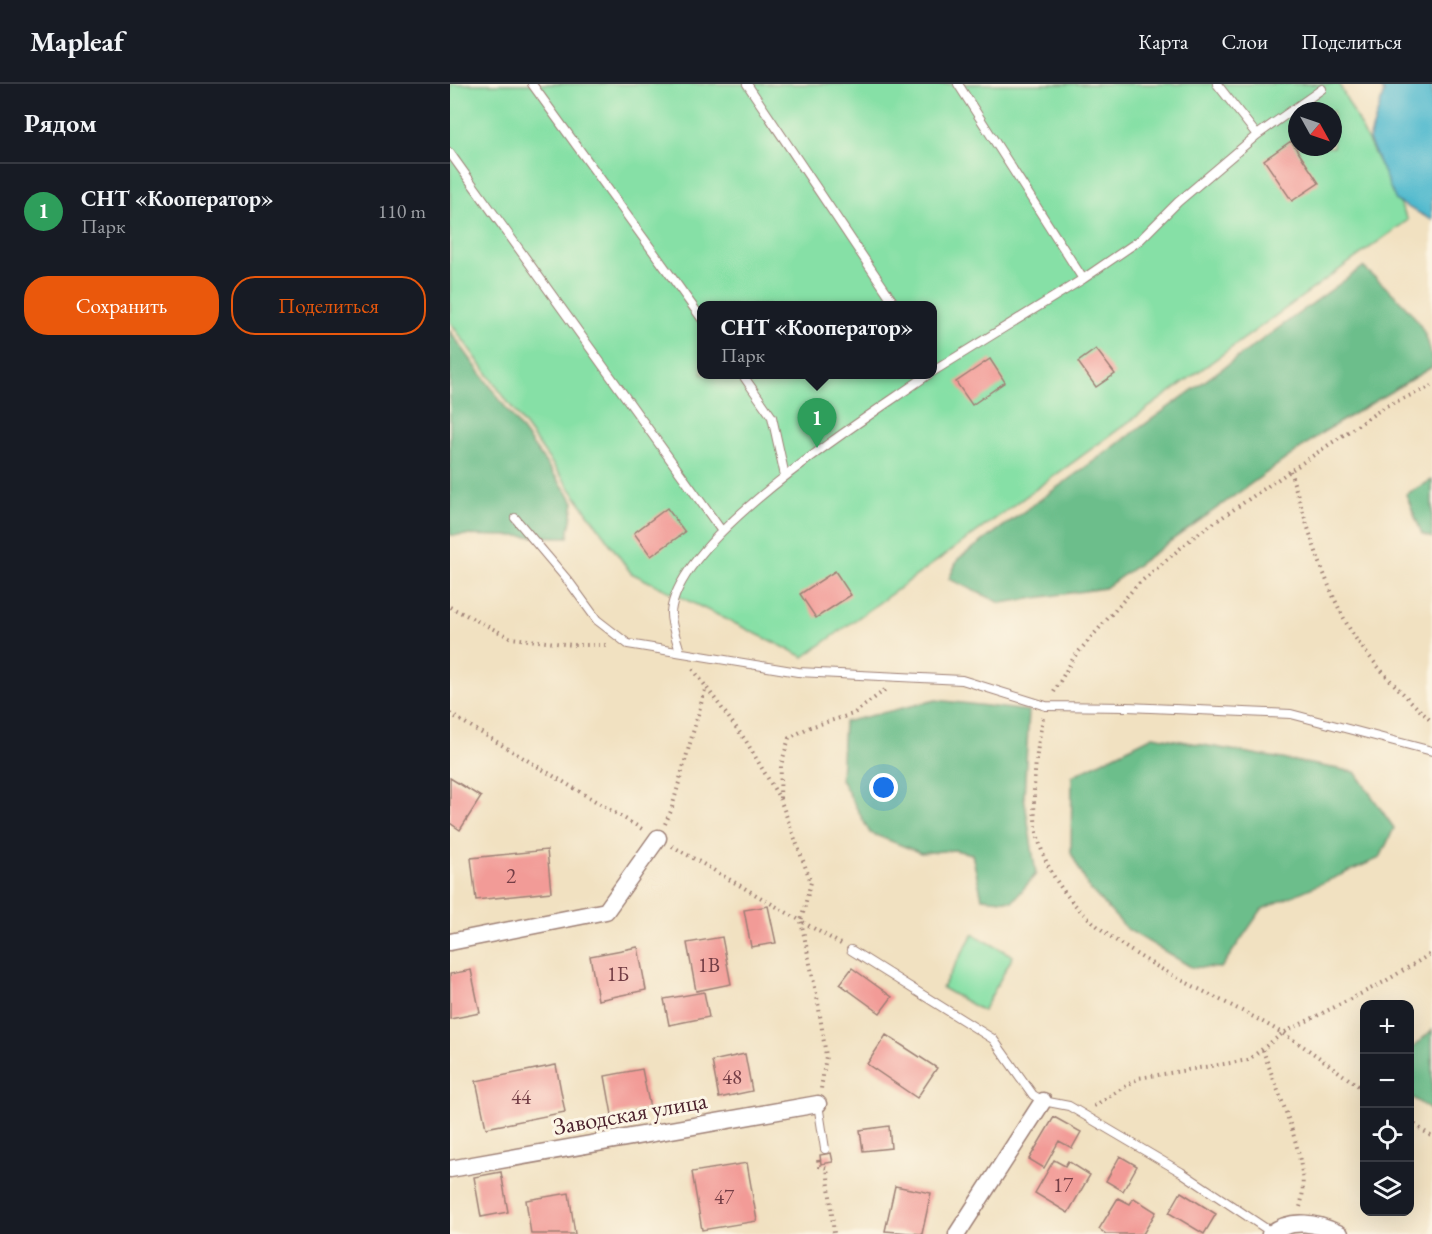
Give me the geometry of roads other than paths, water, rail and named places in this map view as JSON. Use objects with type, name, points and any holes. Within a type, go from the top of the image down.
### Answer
[{"type":"street","points":[[450,942],[606,911],[658,838]]},
{"type":"street","points":[[957,1234],[1042,1101]]},
{"type":"street","name":"Заводская улица","points":[[450,1168],[818,1104]]},
{"type":"street","points":[[1271,1233],[1295,1223],[1311,1223],[1340,1234]]},
{"type":"lane","points":[[532,84],[697,312]]},
{"type":"lane","points":[[747,84],[893,301]]},
{"type":"lane","points":[[958,84],[1083,279]]},
{"type":"lane","points":[[1217,84],[1257,135]]},
{"type":"lane","points":[[937,370],[1083,279],[1140,240],[1178,202],[1257,135],[1322,89]]},
{"type":"lane","points":[[450,153],[721,530]]},
{"type":"lane","points":[[745,379],[772,417],[785,476]]},
{"type":"lane","points":[[680,652],[670,613],[679,585],[721,530],[785,476],[923,379]]},
{"type":"lane","points":[[515,518],[570,583],[597,620],[628,644],[798,672],[905,675],[962,680],[1046,706],[1291,714],[1432,751]]},
{"type":"lane","points":[[851,950],[993,1039],[1033,1095],[1042,1101],[1069,1106],[1181,1172],[1271,1233]]},
{"type":"lane","points":[[818,1104],[825,1149]]},
{"type":"water","points":[[1378,84],[1432,84],[1432,220],[1396,201],[1369,140],[1384,92]]},
{"type":"place","name":"СНТ «Кооператор»","points":[[817,448]]}]
